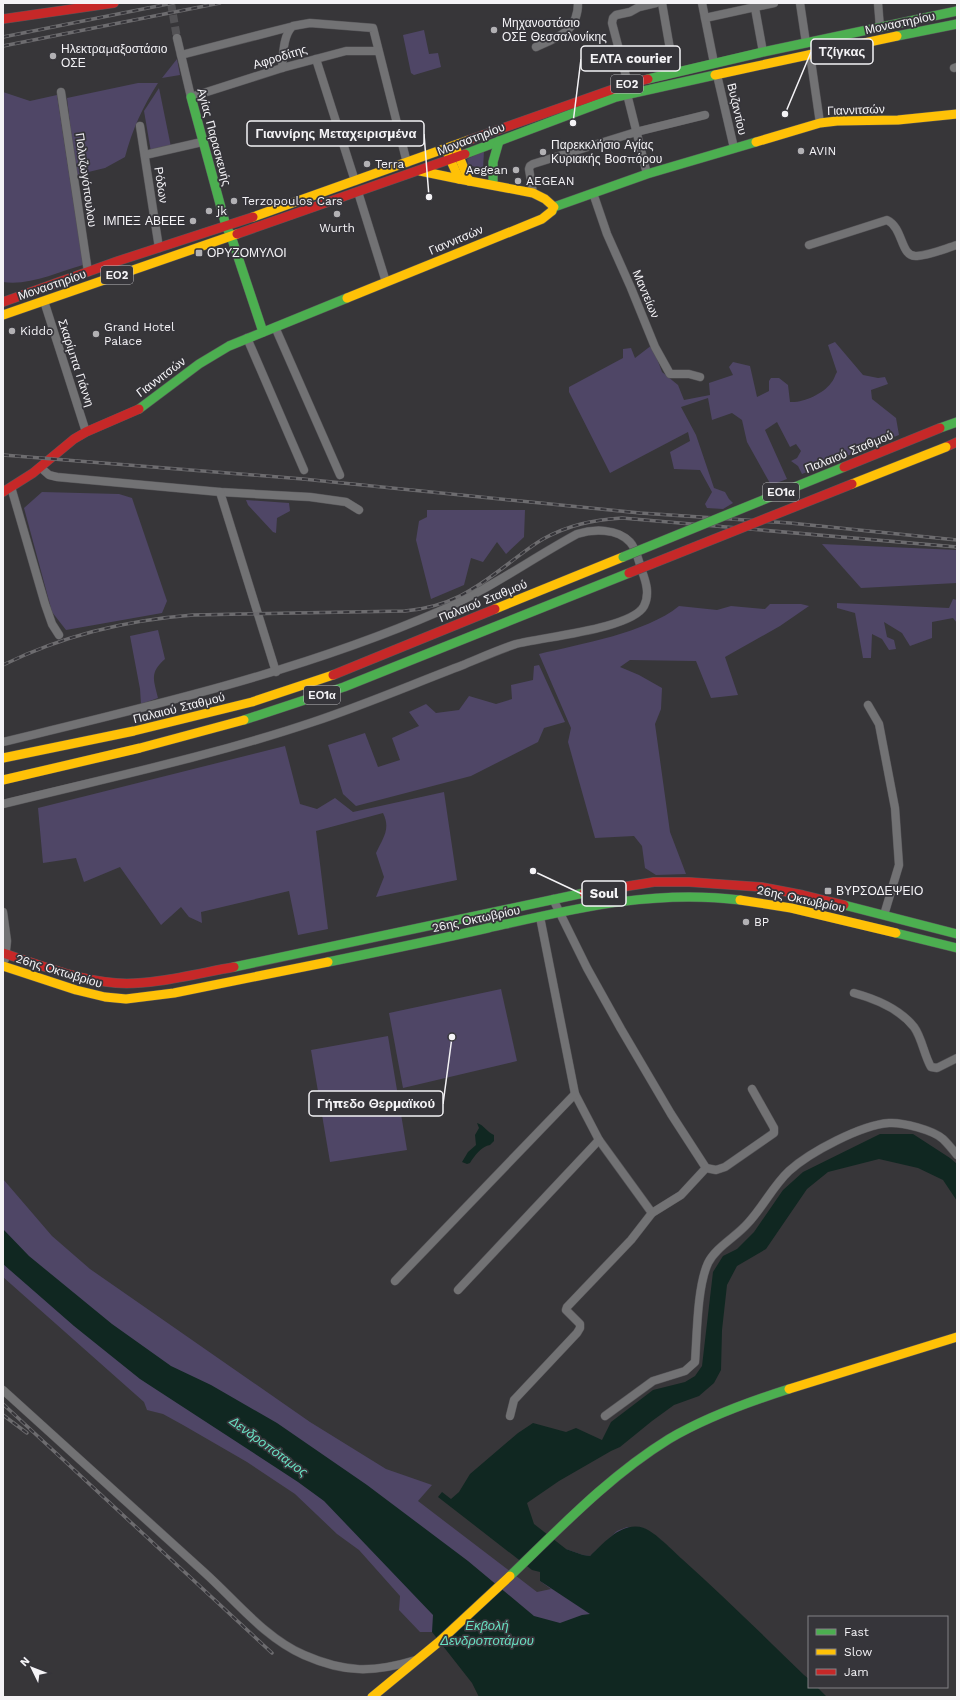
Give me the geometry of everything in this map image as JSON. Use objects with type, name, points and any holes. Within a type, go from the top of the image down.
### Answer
[{"type":"main road","points":[[3,19],[114,3]]},
{"type":"main road","name":"Μοναστηρίου","points":[[3,302],[407,163],[628,84],[763,52],[957,11]]},
{"type":"main road","name":"Μοναστηρίου","points":[[3,315],[420,171],[627,94],[957,24]]},
{"type":"main road","name":"Αγίας Παρασκευής","points":[[191,97],[226,226],[232,236],[263,332]]},
{"type":"main road","name":"Γιαννιτσών","points":[[7,489],[40,467],[68,444],[86,432],[138,409],[209,358],[229,346],[542,219],[550,213],[554,207],[647,174],[820,123],[837,121],[898,120],[957,114]]},
{"type":"main road","points":[[493,185],[493,162],[499,141]]},
{"type":"main road","points":[[450,147],[469,181]]},
{"type":"main road","points":[[455,157],[459,178]]},
{"type":"main road","points":[[420,171],[533,193],[545,199],[554,207]]},
{"type":"main road","points":[[3,295],[22,296]]},
{"type":"main road","name":"Παλαιού Σταθμού","points":[[3,758],[134,731],[252,702],[341,672],[957,422]]},
{"type":"main road","name":"ΕΟ1α","points":[[3,780],[140,748],[229,725],[344,687],[957,442]]},
{"type":"main road","name":"26ης Οκτωβρίου","points":[[5,953],[85,979],[117,983],[145,982],[238,966],[553,899],[654,882],[704,882],[761,887],[884,914],[957,934]]},
{"type":"main road","name":"26ης Οκτωβρίου","points":[[3,966],[100,997],[120,999],[138,998],[174,993],[261,976],[560,912],[619,901],[687,896],[721,897],[800,910],[957,948]]},
{"type":"main road","points":[[372,1697],[418,1659],[595,1496],[636,1462],[669,1440],[696,1424],[723,1412],[768,1396],[957,1337]]},
{"type":"street","points":[[536,47],[561,36],[576,20],[578,3]]},
{"type":"street","points":[[628,84],[612,23],[613,18],[616,15],[630,12],[639,6],[656,3]]},
{"type":"street","points":[[662,3],[674,72]]},
{"type":"street","points":[[702,3],[714,63]]},
{"type":"street","points":[[705,18],[774,3]]},
{"type":"street","points":[[800,3],[806,43]]},
{"type":"street","points":[[878,3],[880,28]]},
{"type":"street","points":[[755,8],[763,52]]},
{"type":"street","points":[[181,55],[296,25],[310,24],[373,28],[407,163]]},
{"type":"street","points":[[282,68],[285,44],[290,27]]},
{"type":"street","name":"Αγίας Παρασκευής","points":[[177,38],[191,97]]},
{"type":"street","name":"Αφροδίτης","points":[[191,97],[282,68],[346,51],[378,51]]},
{"type":"street","points":[[810,54],[820,123]]},
{"type":"street","points":[[316,59],[355,181]]},
{"type":"street","name":"Βυζαντίου","points":[[717,74],[734,148]]},
{"type":"street","name":"Πολυζωγόπουλου","points":[[61,92],[88,272]]},
{"type":"street","points":[[627,94],[647,174]]},
{"type":"street","points":[[533,193],[529,169],[531,164],[636,132],[705,115]]},
{"type":"street","name":"Ρόδων","points":[[140,126],[159,248]]},
{"type":"street","points":[[145,155],[202,142]]},
{"type":"street","points":[[358,192],[386,282]]},
{"type":"street","name":"Μαντείων","points":[[593,193],[607,234],[655,347],[670,374],[690,374],[700,377]]},
{"type":"street","points":[[809,245],[887,220],[893,223],[897,229],[905,250],[910,255],[917,256],[957,245]]},
{"type":"street","name":"Σκαρίμπα Γιάννη","points":[[44,301],[86,432]]},
{"type":"street","points":[[275,327],[340,475]]},
{"type":"street","points":[[247,338],[304,470]]},
{"type":"street","points":[[40,467],[49,475],[56,477],[220,492],[310,497],[346,502],[358,510]]},
{"type":"street","points":[[7,489],[46,609],[59,635]]},
{"type":"street","points":[[220,492],[276,672]]},
{"type":"street","points":[[3,742],[176,700],[276,672],[327,655],[441,611],[479,591],[577,534],[588,530],[608,532],[622,536],[631,542],[647,584],[647,595],[644,606],[637,614],[613,625],[516,644],[315,721],[241,745],[3,804]]},
{"type":"street","points":[[868,705],[879,724],[895,808],[899,865],[884,914]]},
{"type":"street","points":[[553,899],[587,968],[621,1029],[671,1114],[706,1168],[716,1170],[726,1168],[774,1133],[774,1128],[752,1089]]},
{"type":"street","points":[[3,912],[7,941],[3,966]]},
{"type":"street","points":[[540,917],[575,1094],[599,1140],[652,1213]]},
{"type":"street","points":[[854,993],[874,998],[889,1006],[907,1020],[914,1027],[932,1067],[938,1068],[957,1058]]},
{"type":"street","points":[[395,1282],[575,1094]]},
{"type":"street","points":[[605,1416],[652,1381],[685,1371],[695,1362],[701,1289],[708,1262],[714,1254],[749,1223],[771,1191],[797,1164],[842,1138],[859,1131],[890,1123],[902,1124],[922,1129],[942,1138],[957,1155]]},
{"type":"street","points":[[458,1290],[599,1140]]},
{"type":"street","points":[[510,1416],[514,1400],[580,1328],[580,1324],[566,1310],[567,1307],[630,1240],[652,1213],[681,1195],[706,1168]]},
{"type":"street","points":[[3,1390],[212,1579],[255,1621],[276,1638],[303,1655],[345,1669],[363,1670],[383,1668],[418,1659]]},
{"type":"shaded area","points":[[424,30],[429,54],[438,53],[441,67],[414,75],[411,73],[403,35]]},
{"type":"shaded area","points":[[177,59],[180,75],[162,78]]},
{"type":"shaded area","points":[[138,83],[158,83],[138,118],[125,157],[105,168],[76,175],[67,98]]},
{"type":"shaded area","points":[[159,88],[171,147],[151,152],[144,111]]},
{"type":"shaded area","points":[[3,92],[30,101],[57,95],[83,265],[43,278],[13,283],[3,282]]},
{"type":"shaded area","points":[[484,151],[483,169],[468,165],[467,159]]},
{"type":"shaded area","points":[[835,342],[863,375],[878,378],[885,377],[888,384],[871,390],[872,399],[896,418],[899,435],[802,474],[798,466],[791,461],[797,458],[801,451],[796,444],[790,447],[777,422],[765,430],[787,479],[771,485],[747,442],[742,420],[732,413],[712,420],[708,398],[681,407],[696,435],[714,488],[725,492],[733,503],[723,509],[707,508],[705,504],[712,492],[700,470],[674,469],[670,452],[690,441],[688,432],[610,473],[569,392],[569,387],[623,358],[623,349],[631,348],[635,358],[652,345],[662,372],[678,385],[684,400],[710,395],[709,383],[733,375],[729,367],[733,362],[750,366],[757,397],[769,391],[769,381],[771,378],[779,378],[788,385],[790,402],[801,401],[823,391],[833,380],[837,372],[828,345]]},
{"type":"shaded area","points":[[42,492],[119,494],[132,498],[167,601],[162,613],[66,630],[52,612],[24,508]]},
{"type":"shaded area","points":[[246,500],[289,503],[290,511],[277,518],[276,533],[273,532],[248,505]]},
{"type":"shaded area","points":[[427,510],[525,510],[524,537],[506,554],[497,542],[483,562],[471,558],[464,585],[431,599],[416,540],[419,521],[427,517]]},
{"type":"shaded area","points":[[822,544],[957,550],[957,583],[861,588]]},
{"type":"shaded area","points":[[953,599],[957,600],[957,623],[953,618],[932,622],[932,638],[910,646],[902,633],[884,622],[887,637],[894,640],[896,649],[889,650],[882,639],[872,634],[871,658],[863,658],[855,613],[837,608],[837,603],[949,608]]},
{"type":"shaded area","points":[[770,604],[801,604],[809,606],[780,626],[725,657],[738,695],[711,698],[696,661],[630,660],[620,667],[639,675],[662,688],[661,709],[655,724],[670,832],[686,874],[656,875],[645,868],[642,846],[634,836],[595,838],[568,742],[571,728],[539,654],[593,642],[631,630],[665,615],[679,606],[717,610],[731,606],[765,609]]},
{"type":"shaded area","points":[[158,630],[165,659],[157,668],[154,677],[158,698],[141,704],[140,689],[130,636]]},
{"type":"shaded area","points":[[539,665],[565,722],[544,728],[538,742],[471,776],[356,806],[343,794],[328,745],[365,733],[378,767],[400,760],[392,738],[419,726],[409,712],[426,704],[436,713],[459,710],[469,696],[496,704],[512,699],[511,685],[533,680],[534,666]]},
{"type":"shaded area","points":[[285,746],[300,804],[317,809],[335,798],[353,812],[444,792],[457,880],[376,897],[384,877],[376,853],[386,829],[383,813],[316,831],[328,929],[298,935],[289,891],[201,912],[202,923],[189,917],[181,907],[161,925],[120,867],[84,882],[76,858],[43,863],[38,808]]},
{"type":"shaded area","points":[[501,989],[517,1061],[403,1088],[389,1013]]},
{"type":"shaded area","points":[[388,1036],[407,1150],[330,1162],[311,1050]]},
{"type":"shaded area","points":[[3,1179],[52,1236],[90,1269],[310,1422],[386,1469],[432,1485],[418,1501],[537,1592],[551,1589],[540,1581],[566,1549],[590,1556],[617,1531],[627,1527],[644,1528],[661,1540],[743,1617],[420,1632],[399,1610],[400,1596],[359,1550],[337,1534],[295,1494],[247,1462],[183,1425],[163,1414],[147,1410],[144,1402],[3,1277]]},
{"type":"water","points":[[477,1123],[482,1125],[494,1135],[494,1141],[490,1145],[481,1149],[470,1163],[467,1164],[462,1162],[468,1152],[476,1145],[475,1135],[479,1128]]},
{"type":"water","points":[[880,1134],[913,1134],[957,1164],[957,1201],[943,1180],[918,1168],[879,1159],[828,1172],[807,1189],[766,1249],[737,1266],[727,1285],[722,1330],[721,1370],[714,1383],[699,1396],[674,1405],[620,1447],[559,1481],[527,1503],[534,1524],[566,1549],[583,1555],[590,1556],[614,1534],[628,1527],[644,1528],[653,1533],[698,1573],[808,1678],[808,1688],[818,1688],[827,1697],[479,1697],[472,1683],[432,1632],[433,1615],[324,1501],[298,1482],[140,1379],[74,1326],[3,1264],[3,1229],[29,1256],[112,1324],[171,1366],[211,1385],[277,1423],[367,1485],[468,1561],[534,1616],[560,1623],[582,1615],[590,1614],[540,1581],[540,1572],[532,1570],[438,1497],[442,1492],[451,1499],[459,1492],[470,1474],[518,1433],[533,1423],[566,1432],[576,1428],[602,1440],[611,1422],[653,1390],[685,1382],[695,1376],[702,1366],[713,1272],[723,1256],[737,1249],[754,1232],[783,1190],[803,1172]]},
{"type":"tunnel","points":[[171,3],[177,38]]},
{"type":"railway","points":[[3,37],[173,3]]},
{"type":"railway","points":[[3,46],[220,3]]},
{"type":"railway","points":[[3,455],[303,479],[640,513],[790,523],[957,540]]},
{"type":"railway","points":[[3,665],[48,646],[95,631],[119,625],[168,617],[193,615],[405,611],[435,606],[460,596],[484,582],[543,539],[562,530],[601,520],[622,518],[957,547]]},
{"type":"railway","points":[[3,1404],[272,1653]]},
{"type":"railway","points":[[3,1415],[27,1433]]},
{"type":"traffic: fast","points":[[648,79],[763,52],[957,11]]},
{"type":"traffic: fast","points":[[897,36],[957,24]]},
{"type":"traffic: fast","points":[[465,154],[616,97],[715,75]]},
{"type":"traffic: fast","points":[[191,97],[226,226],[231,236],[263,332]]},
{"type":"traffic: fast","points":[[493,185],[493,162],[499,141]]},
{"type":"traffic: fast","points":[[552,211],[554,207],[647,174],[756,142]]},
{"type":"traffic: fast","points":[[139,409],[199,364],[229,346],[347,298]]},
{"type":"traffic: fast","points":[[940,428],[957,422]]},
{"type":"traffic: fast","points":[[623,557],[844,467]]},
{"type":"traffic: fast","points":[[244,720],[344,687],[629,573]]},
{"type":"traffic: fast","points":[[234,967],[584,893]]},
{"type":"traffic: fast","points":[[328,962],[551,914],[613,903],[675,897],[707,897],[740,900]]},
{"type":"traffic: fast","points":[[844,905],[957,934]]},
{"type":"traffic: fast","points":[[896,933],[957,948]]},
{"type":"traffic: fast","points":[[510,1576],[586,1503],[626,1469],[669,1439],[712,1417],[789,1389]]},
{"type":"traffic: slow","points":[[715,75],[897,36]]},
{"type":"traffic: slow","points":[[756,142],[820,123],[837,121],[898,120],[957,114]]},
{"type":"traffic: slow","points":[[253,217],[469,140]]},
{"type":"traffic: slow","points":[[456,149],[469,181]]},
{"type":"traffic: slow","points":[[447,152],[459,179],[533,193],[545,199],[554,207]]},
{"type":"traffic: slow","points":[[420,171],[459,179]]},
{"type":"traffic: slow","points":[[347,298],[542,219],[552,211]]},
{"type":"traffic: slow","points":[[3,315],[237,234]]},
{"type":"traffic: slow","points":[[852,484],[946,447]]},
{"type":"traffic: slow","points":[[495,609],[623,557]]},
{"type":"traffic: slow","points":[[3,758],[134,731],[252,702],[333,675]]},
{"type":"traffic: slow","points":[[3,780],[140,748],[244,720]]},
{"type":"traffic: slow","points":[[740,900],[791,908],[896,933]]},
{"type":"traffic: slow","points":[[3,966],[76,990],[105,997],[126,999],[174,993],[328,962]]},
{"type":"traffic: slow","points":[[789,1389],[957,1337]]},
{"type":"traffic: slow","points":[[372,1697],[440,1641],[510,1576]]},
{"type":"traffic: jam","points":[[3,19],[114,3]]},
{"type":"traffic: jam","points":[[469,140],[628,84],[648,79]]},
{"type":"traffic: jam","points":[[237,234],[465,154]]},
{"type":"traffic: jam","points":[[3,302],[118,261],[253,217]]},
{"type":"traffic: jam","points":[[3,492],[33,473],[74,439],[86,432],[139,409]]},
{"type":"traffic: jam","points":[[844,467],[940,428]]},
{"type":"traffic: jam","points":[[946,447],[957,442]]},
{"type":"traffic: jam","points":[[629,573],[852,484]]},
{"type":"traffic: jam","points":[[333,675],[495,609]]},
{"type":"traffic: jam","points":[[584,893],[654,882],[689,882],[761,887],[844,905]]},
{"type":"traffic: jam","points":[[3,953],[87,979],[116,983],[144,983],[159,981],[234,967]]},
{"type":"place","name":"Μηχανοστάσιο ΟΣΕ Θεσσαλονίκης","points":[[494,30]]},
{"type":"place","name":"Ηλεκτραμαξοστάσιο ΟΣΕ","points":[[53,56]]},
{"type":"place","name":"Τζίγκας","points":[[785,114]]},
{"type":"place","name":"ΕΛΤΑ courier","points":[[573,123]]},
{"type":"place","name":"AVIN","points":[[801,151]]},
{"type":"place","name":"Παρεκκλήσιο Αγίας Κυριακής Βοσπόρου","points":[[543,152]]},
{"type":"place","name":"Terra","points":[[367,164]]},
{"type":"place","name":"Aegean","points":[[516,170]]},
{"type":"place","name":"AEGEAN","points":[[518,181]]},
{"type":"place","name":"Γιαννίρης Μεταχειρισμένα","points":[[429,197]]},
{"type":"place","name":"Terzopoulos Cars","points":[[234,201]]},
{"type":"place","name":"jk","points":[[209,211]]},
{"type":"place","name":"Wurth","points":[[337,214]]},
{"type":"place","name":"ΙΜΠΕΞ ΑΒΕΕΕ","points":[[193,221]]},
{"type":"place","name":"ΟΡΥΖΟΜΥΛΟΙ","points":[[199,253]]},
{"type":"place","name":"Kiddo","points":[[12,331]]},
{"type":"place","name":"Grand Hotel Palace","points":[[96,334]]},
{"type":"place","name":"Soul","points":[[533,871]]},
{"type":"place","name":"ΒΥΡΣΟΔΕΨΕΙΟ","points":[[828,891]]},
{"type":"place","name":"BP","points":[[746,922]]},
{"type":"place","name":"Γήπεδο Θερμαϊκού","points":[[452,1037]]},
{"type":"water label","name":"Δενδροπόταμος","points":[[269,1446]]},
{"type":"water label","name":"Εκβολή Δενδροποτάμου","points":[[487,1632]]}]
